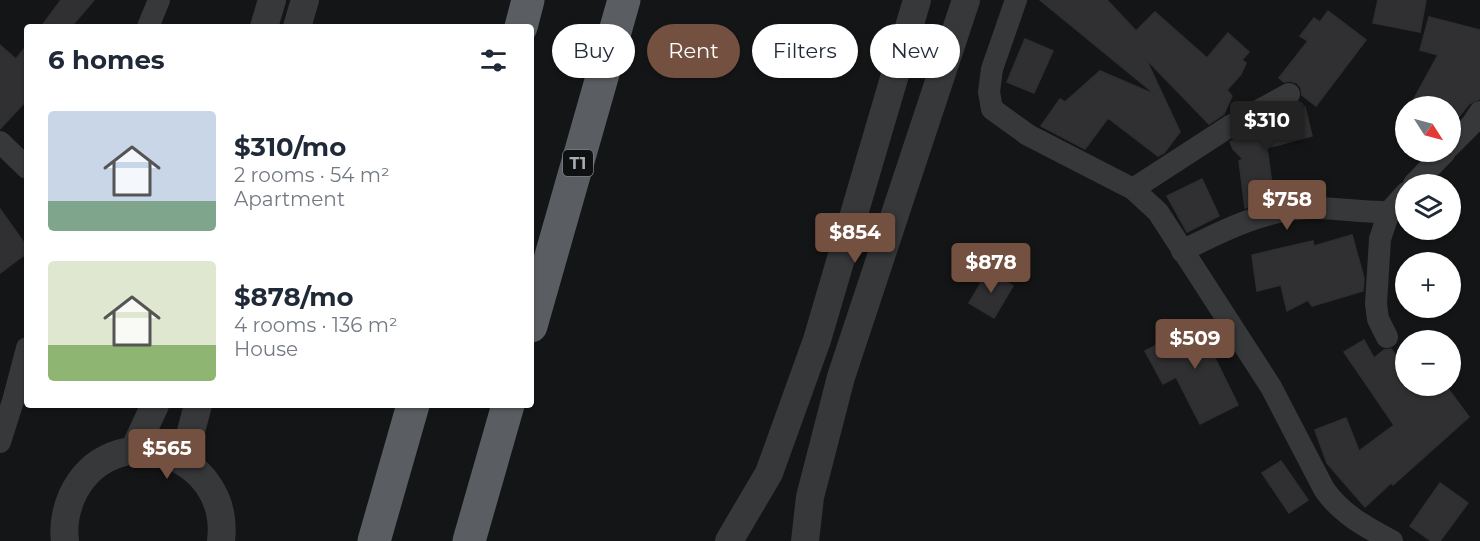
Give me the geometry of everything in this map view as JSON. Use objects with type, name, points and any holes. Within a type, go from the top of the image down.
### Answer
[{"type":"highway","points":[[522,24],[528,0]]},
{"type":"highway","name":"T1","points":[[534,315],[624,0]]},
{"type":"highway","points":[[374,541],[412,408]]},
{"type":"highway","points":[[469,541],[507,408]]},
{"type":"street","points":[[265,24],[272,0]]},
{"type":"street","points":[[298,24],[305,0]]},
{"type":"street","points":[[729,541],[769,472],[817,340],[917,0]]},
{"type":"street","points":[[805,541],[810,497],[841,377],[966,0]]},
{"type":"street","points":[[1016,0],[992,69],[989,92],[993,110],[1028,135],[1133,189],[1158,212],[1271,387],[1324,489],[1334,503],[1392,541]]},
{"type":"street","points":[[149,24],[154,1]]},
{"type":"street","points":[[1133,189],[1230,126],[1289,94]]},
{"type":"street","points":[[1461,135],[1480,112]]},
{"type":"street","points":[[0,142],[24,165]]},
{"type":"street","points":[[1424,174],[1436,162]]},
{"type":"street","points":[[1387,337],[1378,319],[1376,304],[1380,239],[1389,212],[1395,205]]},
{"type":"street","points":[[1182,251],[1237,224],[1286,210],[1315,208],[1368,213],[1389,212]]},
{"type":"street","points":[[2,433],[24,358]]},
{"type":"street","points":[[134,450],[154,408]]},
{"type":"street","points":[[183,460],[197,408]]},
{"type":"street","points":[[65,541],[65,520],[69,503],[82,480],[101,462],[134,450],[152,450],[183,460],[208,483],[220,513],[222,530],[220,541]]},
{"type":"building","points":[[61,0],[94,0],[74,24],[43,24]]},
{"type":"building","points":[[1040,0],[1107,0],[1136,31],[1155,12],[1207,58],[1228,33],[1249,52],[1242,60],[1246,63],[1241,74],[1227,90],[1232,96],[1224,114],[1209,124],[1146,59],[1180,132],[1164,153],[1158,156],[1108,118],[1085,149],[1041,126],[1060,99],[1065,102],[1100,71],[1156,95]]},
{"type":"building","points":[[1378,0],[1426,0],[1420,32],[1373,23]]},
{"type":"building","points":[[1328,11],[1366,40],[1316,106],[1302,95],[1297,83],[1284,82],[1279,78],[1308,41],[1300,36],[1314,18],[1320,22]]},
{"type":"building","points":[[1429,17],[1480,30],[1480,99],[1469,104],[1461,114],[1461,96],[1415,96],[1438,55],[1420,50]]},
{"type":"building","points":[[1025,39],[1053,51],[1034,93],[1007,82]]},
{"type":"building","points":[[0,45],[16,59],[24,49],[24,103],[0,129]]},
{"type":"building","points":[[1305,107],[1312,136],[1267,148],[1274,199],[1245,208],[1239,161],[1243,159],[1233,149],[1230,142],[1280,114]]},
{"type":"building","points":[[1202,179],[1219,216],[1187,232],[1167,196]]},
{"type":"building","points":[[0,209],[24,243],[24,255],[0,273]]},
{"type":"building","points":[[1352,235],[1364,278],[1363,291],[1312,306],[1308,300],[1287,311],[1281,285],[1257,291],[1252,255],[1313,241],[1314,246]]},
{"type":"building","points":[[988,271],[1013,286],[994,318],[969,303]]},
{"type":"building","points":[[1204,320],[1222,354],[1215,358],[1238,405],[1200,424],[1176,377],[1163,384],[1145,351]]},
{"type":"building","points":[[1364,340],[1374,358],[1384,350],[1391,349],[1395,354],[1395,396],[1453,396],[1469,417],[1365,507],[1327,463],[1315,430],[1346,418],[1359,451],[1394,425],[1344,352]]},
{"type":"building","points":[[1281,461],[1308,500],[1289,513],[1262,473]]},
{"type":"building","points":[[1440,483],[1468,503],[1440,541],[1431,541],[1410,526]]}]
